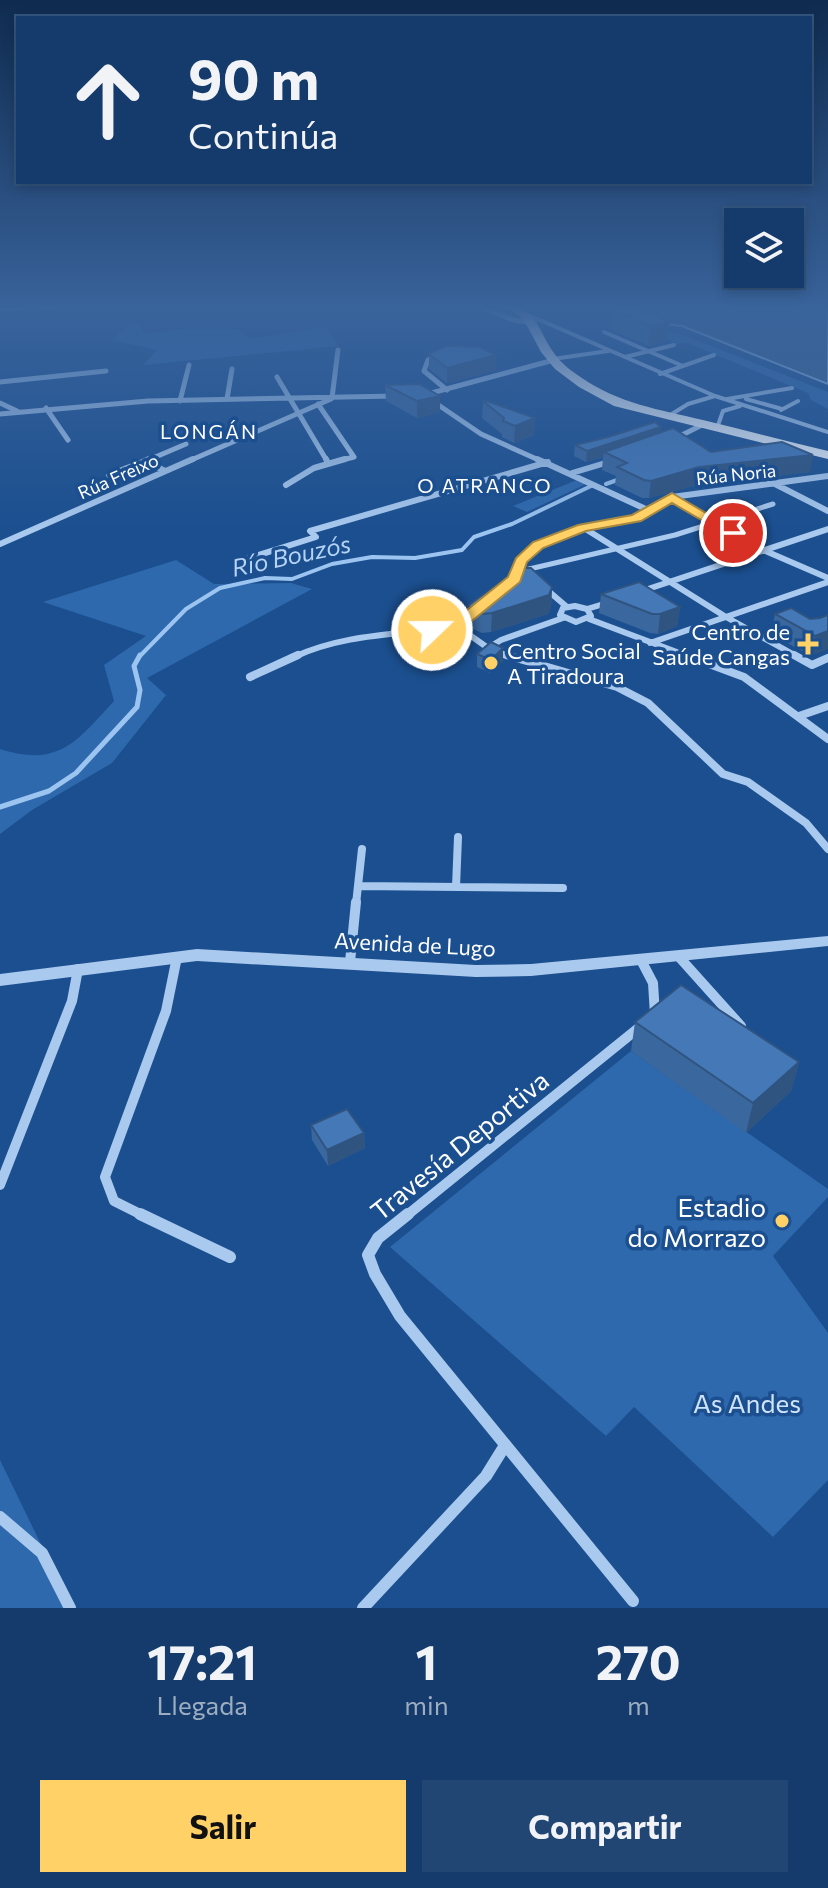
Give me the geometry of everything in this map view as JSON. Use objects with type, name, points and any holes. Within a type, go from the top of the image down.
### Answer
[{"type":"main road","points":[[581,381],[618,403],[828,455]]},
{"type":"street","points":[[180,401],[185,381]]},
{"type":"street","points":[[227,399],[230,381]]},
{"type":"street","points":[[280,381],[328,463]]},
{"type":"street","points":[[333,398],[335,381]]},
{"type":"street","points":[[432,381],[447,390]]},
{"type":"street","points":[[0,414],[46,408],[180,401],[424,395],[479,381]]},
{"type":"street","points":[[678,381],[742,406],[828,432]]},
{"type":"street","points":[[725,399],[792,388]]},
{"type":"street","points":[[424,395],[481,434],[650,511]]},
{"type":"street","points":[[667,417],[688,404],[715,396]]},
{"type":"street","points":[[737,396],[782,409]]},
{"type":"street","name":"Rúa Freixo","points":[[0,544],[333,398]]},
{"type":"street","points":[[772,415],[798,401]]},
{"type":"street","points":[[0,403],[18,412]]},
{"type":"street","points":[[286,485],[328,463],[354,457],[318,404]]},
{"type":"street","points":[[717,428],[723,411],[742,406]]},
{"type":"street","points":[[46,408],[68,440]]},
{"type":"street","points":[[660,444],[702,425]]},
{"type":"street","points":[[109,475],[186,444]]},
{"type":"street","points":[[572,473],[614,460]]},
{"type":"street","points":[[145,461],[165,471]]},
{"type":"street","points":[[246,559],[316,537],[310,531],[548,462]]},
{"type":"street","name":"Rúa Noria","points":[[503,588],[515,579],[525,556],[538,545],[583,528],[636,518],[672,497],[828,476]]},
{"type":"street","points":[[775,484],[828,511]]},
{"type":"street","points":[[672,497],[763,550],[828,580]]},
{"type":"street","points":[[522,568],[716,523],[773,504]]},
{"type":"street","points":[[583,528],[726,617],[812,665],[828,658]]},
{"type":"street","points":[[624,597],[828,529]]},
{"type":"street","points":[[522,568],[567,607],[587,609],[610,602]]},
{"type":"street","points":[[649,643],[828,580]]},
{"type":"street","points":[[563,618],[560,612],[567,607]]},
{"type":"street","points":[[587,609],[591,613],[589,619]]},
{"type":"street","points":[[250,677],[311,649],[357,636],[408,634],[457,626],[467,616]]},
{"type":"street","points":[[488,648],[501,640],[563,618],[576,622],[589,619],[730,671],[758,685],[828,739]]},
{"type":"street","points":[[457,626],[488,648],[526,663],[617,687],[648,703],[723,774],[748,782],[806,823],[828,849]]},
{"type":"street","points":[[799,716],[828,706]]},
{"type":"street","points":[[456,887],[458,837]]},
{"type":"street","points":[[350,962],[362,849]]},
{"type":"street","points":[[358,886],[563,888]]},
{"type":"street","name":"Avenida de Lugo","points":[[0,980],[177,957],[229,955],[476,971],[531,970],[642,962],[828,941]]},
{"type":"street","points":[[177,957],[166,1011],[105,1177],[114,1201],[230,1257]]},
{"type":"street","points":[[680,958],[748,1035]]},
{"type":"street","name":"Travesía Deportiva","points":[[633,1601],[400,1316],[375,1274],[368,1255],[378,1238],[655,1015],[653,983],[642,962]]},
{"type":"street","points":[[0,1185],[72,1001],[78,969]]},
{"type":"street","points":[[363,1608],[486,1476],[504,1447]]},
{"type":"street","points":[[0,1517],[42,1553],[70,1608]]},
{"type":"green space","points":[[779,381],[800,381],[828,392],[828,409],[811,400],[808,393]]},
{"type":"green space","points":[[577,480],[586,484],[527,512],[513,506]]},
{"type":"green space","points":[[176,560],[214,584],[291,583],[312,589],[147,678],[166,695],[112,763],[32,810],[0,834],[0,749],[38,755],[52,753],[77,739],[114,701],[104,665],[146,636],[43,602]]},
{"type":"green space","name":"As Andes","points":[[631,1051],[828,1189],[828,1197],[773,1256],[828,1333],[828,1480],[773,1537],[634,1407],[606,1436],[390,1247]]},
{"type":"green space","points":[[0,1460],[72,1608],[0,1608]]},
{"type":"building","points":[[419,384],[440,396],[417,401],[385,385]]},
{"type":"building","points":[[484,400],[535,418],[515,426],[503,421],[504,418]]},
{"type":"building","points":[[655,422],[661,427],[587,451],[575,445],[608,437]]},
{"type":"building","points":[[673,428],[711,452],[782,442],[813,455],[699,467],[651,481],[617,467],[627,463],[604,452]]},
{"type":"building","points":[[520,568],[531,568],[552,587],[549,595],[492,613],[482,614],[467,606]]},
{"type":"building","points":[[639,582],[680,607],[652,614],[601,594]]},
{"type":"building","points":[[791,608],[810,619],[828,615],[828,631],[815,636],[775,614]]},
{"type":"building","points":[[491,642],[503,648],[491,660],[477,654]]},
{"type":"building","points":[[681,985],[799,1062],[753,1103],[635,1022]]},
{"type":"building","points":[[347,1109],[364,1133],[327,1150],[311,1125]]},
{"type":"waterway","name":"Río Bouzós","points":[[606,484],[620,479]]},
{"type":"waterway","name":"Río Bouzós","points":[[139,657],[186,609],[220,588],[265,578],[292,579],[332,564],[372,557],[415,558],[462,550],[474,537],[512,524],[591,486]]},
{"type":"waterway","name":"Río Bouzós","points":[[0,807],[49,791],[76,773],[137,707],[140,690],[134,666],[140,655]]},
{"type":"place","name":"Centro de Saúde Cangas","points":[[808,644]]},
{"type":"place","name":"Centro Social A Tiradoura","points":[[491,663]]},
{"type":"place","name":"Estadio do Morrazo","points":[[782,1221]]},
{"type":"district","name":"LONGÁN","points":[[209,431]]},
{"type":"district","name":"O ATRANCO","points":[[485,485]]},
{"type":"route","points":[[432,630],[457,626],[515,579],[521,561],[538,545],[571,531],[645,515],[672,497],[733,533]]}]
